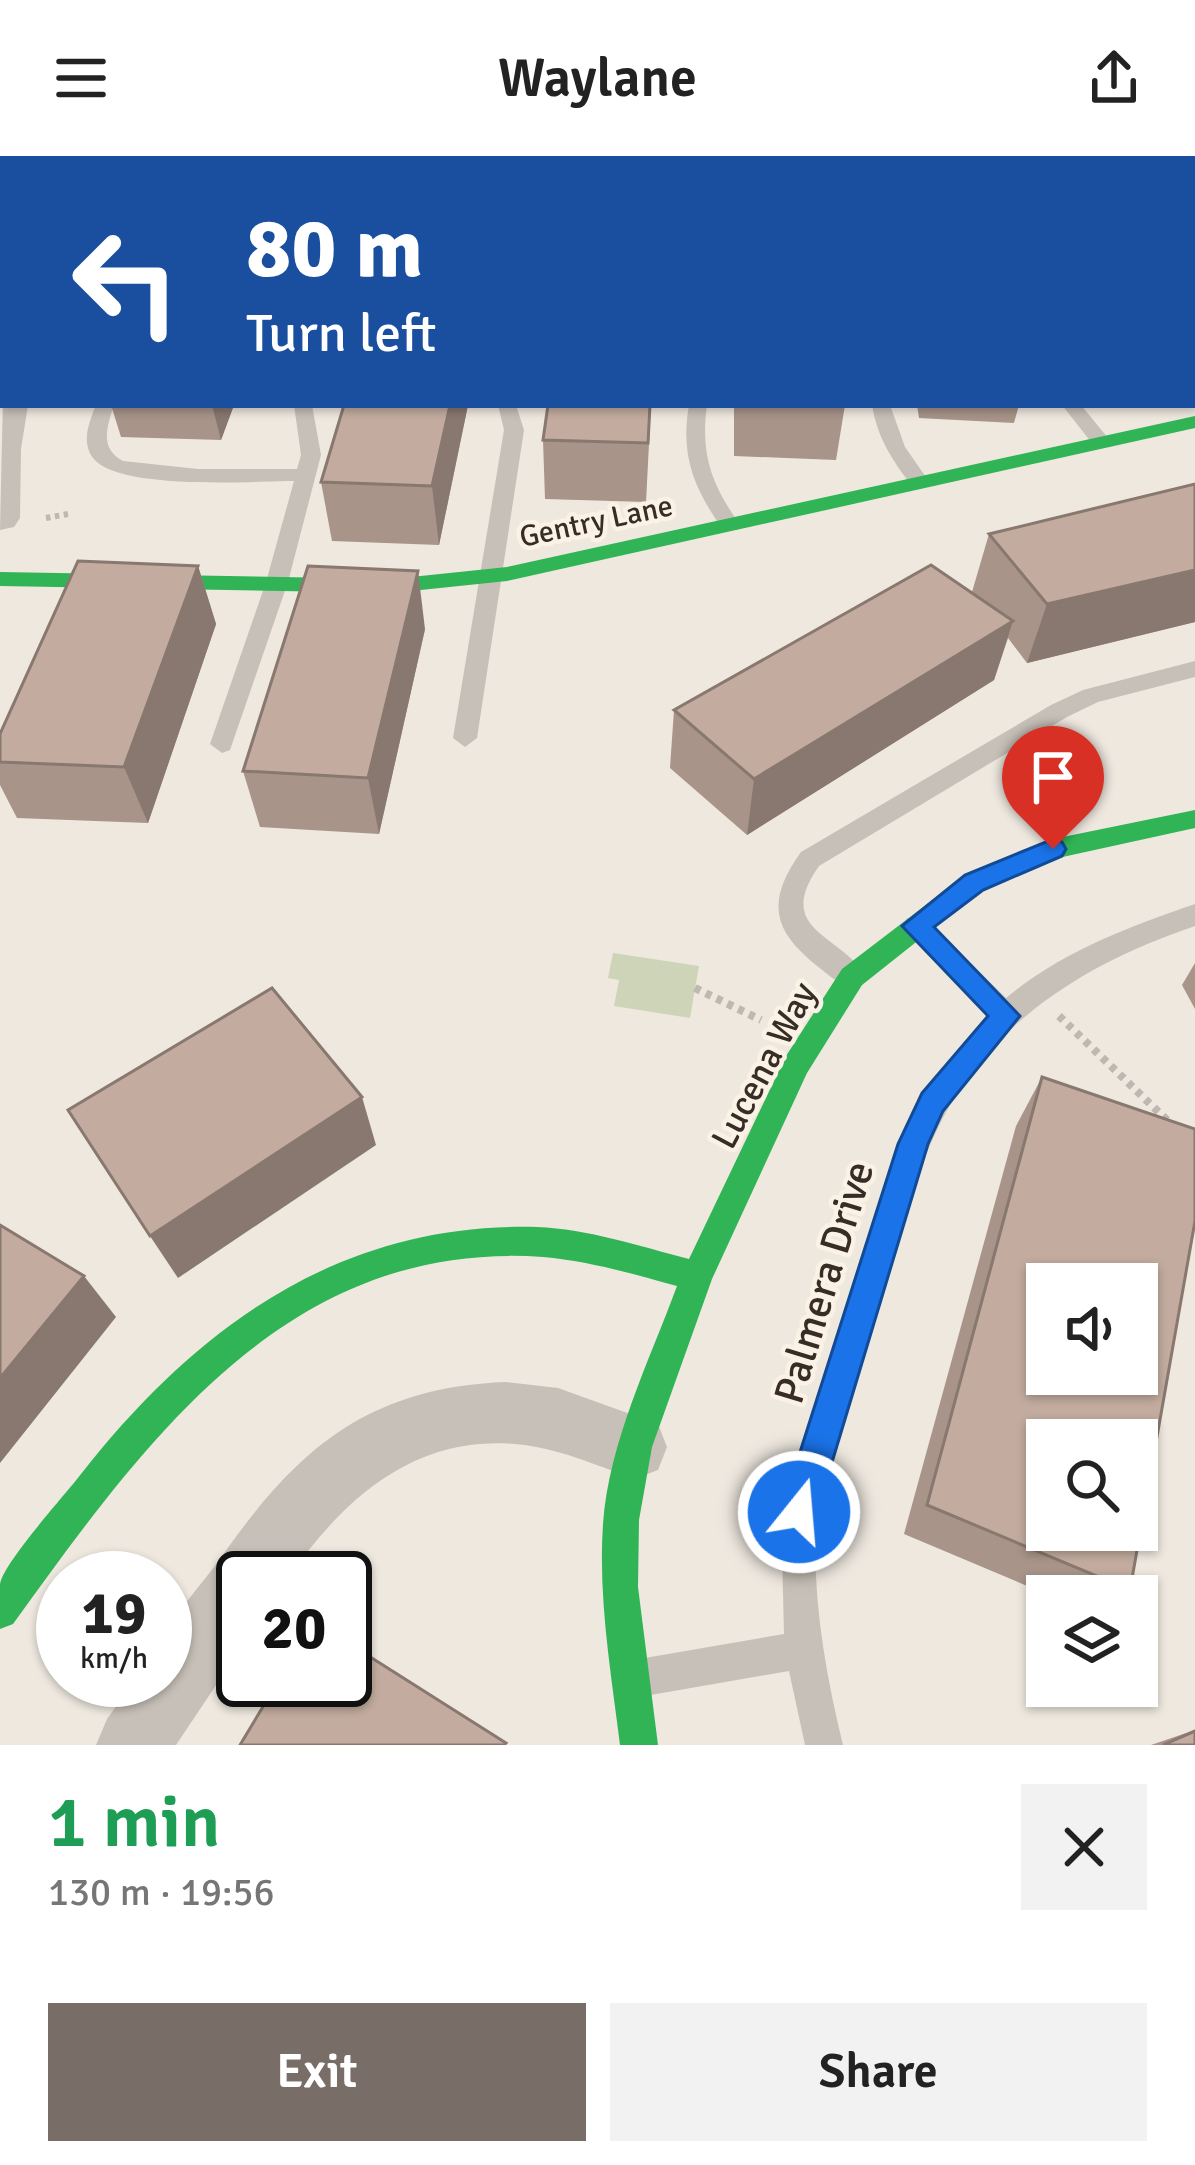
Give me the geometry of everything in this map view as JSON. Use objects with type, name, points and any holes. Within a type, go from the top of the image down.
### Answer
[{"type":"street","points":[[0,518],[2,449],[9,408]]},
{"type":"street","name":"Gentry Lane","points":[[0,578],[66,590],[277,581],[392,586],[489,576],[1195,422]]},
{"type":"street","name":"Lucena Way","points":[[697,1276],[796,1065],[852,977],[974,882],[1011,864],[1110,834],[1195,819]]},
{"type":"street","points":[[0,1611],[117,1450],[212,1349],[314,1285],[425,1248],[520,1240],[569,1246],[697,1276],[635,1447],[621,1520],[620,1587],[639,1745]]},
{"type":"street","points":[[267,1551],[296,1510],[339,1464],[388,1435],[441,1420],[544,1416],[635,1447]]},
{"type":"street","points":[[133,1745],[216,1623]]},
{"type":"lane","points":[[104,408],[95,435],[100,455],[115,467],[164,473],[306,475]]},
{"type":"lane","points":[[222,744],[277,581],[311,455],[303,408]]},
{"type":"lane","points":[[466,738],[514,430],[508,408]]},
{"type":"lane","points":[[697,408],[691,443],[702,487],[730,525]]},
{"type":"lane","points":[[881,408],[902,461],[920,483]]},
{"type":"lane","points":[[1073,408],[1102,443]]},
{"type":"lane","points":[[852,977],[820,952],[792,913],[790,891],[810,859],[1059,711],[1091,696],[1195,669]]},
{"type":"lane","name":"Palmera Drive","points":[[824,1745],[801,1651],[795,1564],[799,1512],[913,1144],[932,1102],[969,1053],[1006,1016],[1078,960],[1126,936],[1195,915]]},
{"type":"lane","points":[[916,926],[1006,1016]]},
{"type":"lane","points":[[631,1679],[801,1651]]},
{"type":"path","points":[[46,518],[68,514]]},
{"type":"path","points":[[694,988],[766,1022]]},
{"type":"path","points":[[1050,1008],[1179,1133]]},
{"type":"green space","points":[[613,953],[699,966],[690,1018],[614,1006],[619,980],[608,978]]},
{"type":"building","points":[[343,408],[449,408],[432,486],[321,482]]},
{"type":"building","points":[[548,408],[650,408],[648,443],[543,440]]},
{"type":"building","points":[[1195,484],[1195,570],[1047,604],[989,534]]},
{"type":"building","points":[[78,561],[198,566],[124,767],[0,762],[0,734]]},
{"type":"building","points":[[931,565],[1013,621],[754,779],[674,710]]},
{"type":"building","points":[[308,566],[418,571],[368,778],[243,771]]},
{"type":"building","points":[[272,988],[362,1097],[150,1236],[68,1110]]},
{"type":"building","points":[[1042,1077],[1195,1129],[1195,1221],[1158,1431],[1158,1419],[1026,1419],[1026,1546],[927,1505]]},
{"type":"building","points":[[0,1225],[84,1276],[0,1378]]},
{"type":"building","points":[[1037,1551],[1137,1551],[1133,1575],[1094,1575]]},
{"type":"building","points":[[372,1658],[506,1743],[504,1745],[240,1745],[263,1707],[372,1707]]},
{"type":"building","points":[[1195,1731],[1195,1745],[1163,1745]]},
{"type":"traffic: fast","points":[[0,579],[392,586],[507,574],[1195,422]]},
{"type":"traffic: fast","points":[[639,1745],[620,1587],[621,1520],[635,1447],[697,1276],[796,1065],[852,977],[974,882],[1053,849],[1195,819]]},
{"type":"traffic: fast","points":[[0,1611],[105,1472],[161,1407],[221,1350],[287,1302],[361,1267],[443,1246],[557,1244],[697,1276]]},
{"type":"route","points":[[799,1512],[913,1144],[932,1102],[969,1053],[1006,1016],[916,926],[974,882],[1053,849]]}]
